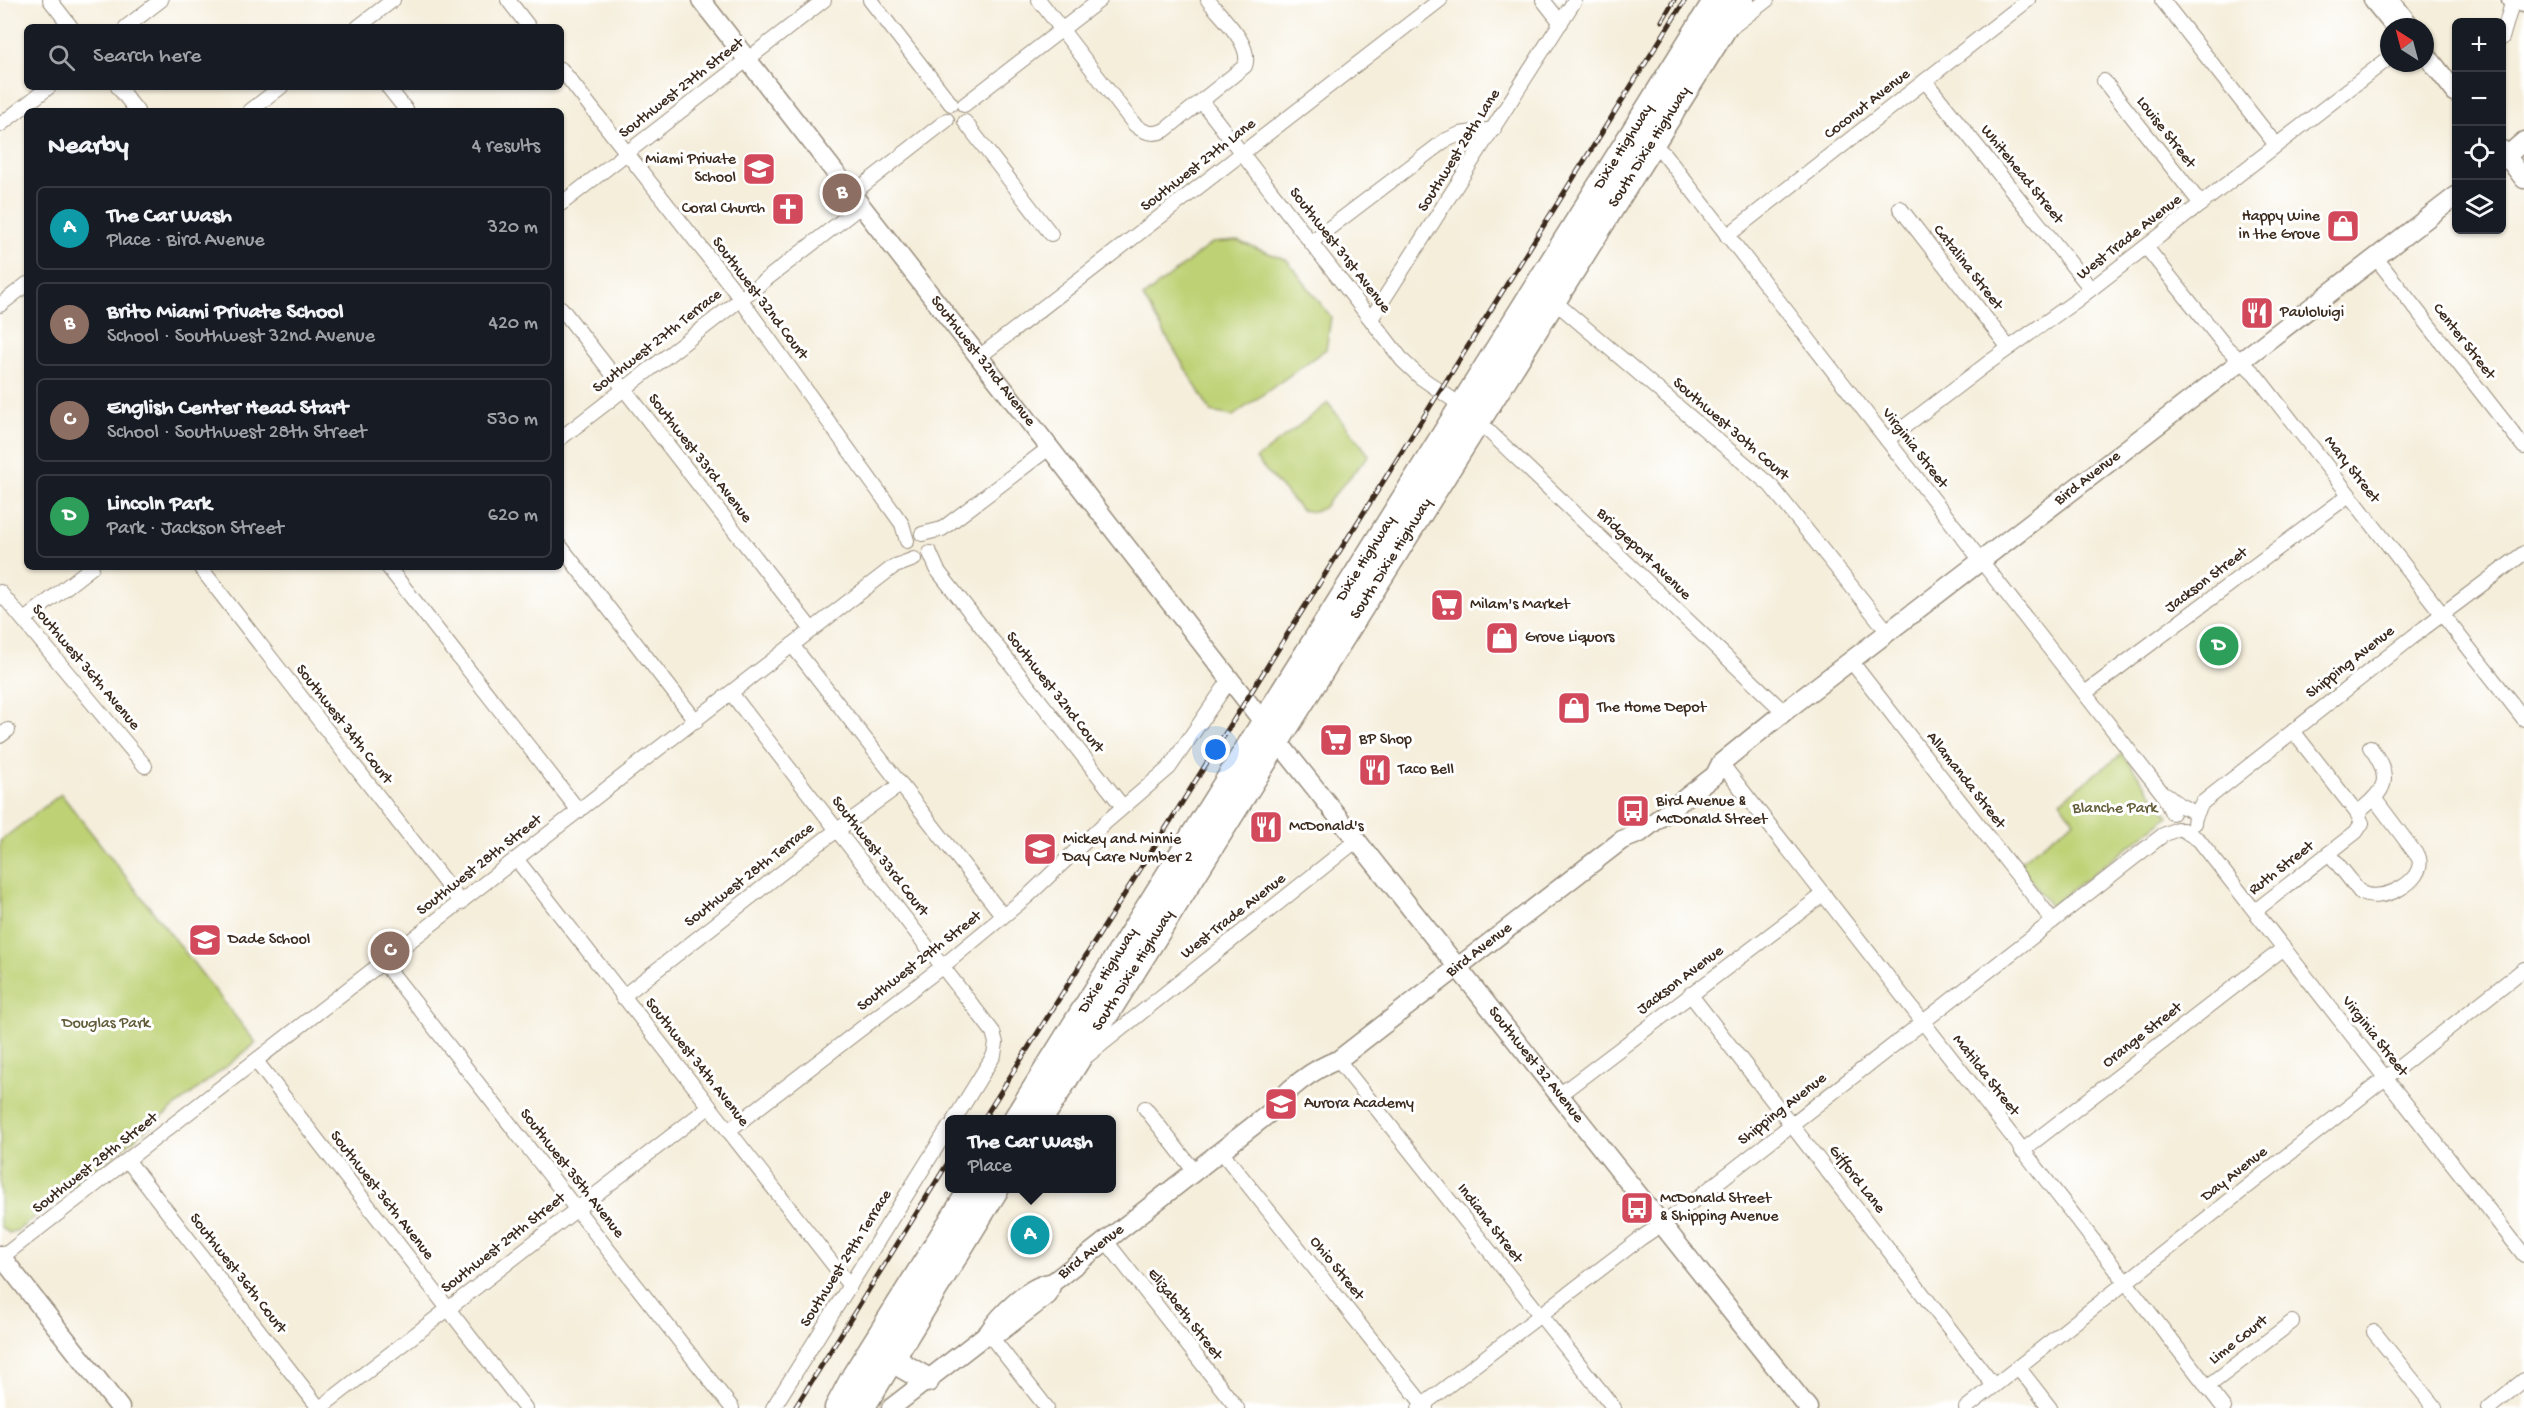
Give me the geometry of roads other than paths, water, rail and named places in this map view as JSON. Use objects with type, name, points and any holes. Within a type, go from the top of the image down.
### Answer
[{"type":"highway","name":"Dixie Highway","points":[[1018,1115],[1271,731],[1470,414],[1643,137],[1716,0]]},
{"type":"highway","name":"South Dixie Highway","points":[[1470,414],[1554,301],[1643,137],[1720,35],[1742,0]]},
{"type":"highway","name":"South Dixie Highway","points":[[1043,1115],[1075,1064],[1121,1014],[1271,731]]},
{"type":"highway","points":[[837,1408],[854,1376],[969,1193]]},
{"type":"highway","points":[[862,1408],[994,1193]]},
{"type":"highway","points":[[894,1353],[901,1365],[927,1380]]},
{"type":"street","points":[[50,0],[69,24]]},
{"type":"street","points":[[130,24],[161,0]]},
{"type":"street","points":[[362,24],[393,0]]},
{"type":"street","points":[[508,0],[527,24]]},
{"type":"street","name":"Southwest 32nd Avenue","points":[[701,0],[1271,731]]},
{"type":"street","name":"Southwest 27th Street","points":[[564,202],[824,0]]},
{"type":"street","points":[[870,0],[957,105],[968,112],[965,122]]},
{"type":"street","points":[[1039,0],[1134,123],[1148,133],[1165,130],[1242,71],[1247,58],[1240,42],[1208,0]]},
{"type":"street","points":[[965,122],[956,125],[947,120],[946,110],[957,105],[1100,0]]},
{"type":"street","name":"Southwest 27th Lane","points":[[979,357],[1440,0]]},
{"type":"street","points":[[1543,0],[1561,23]]},
{"type":"street","name":"Southwest 28th Lane","points":[[1371,318],[1575,0]]},
{"type":"street","points":[[1720,35],[1767,0]]},
{"type":"street","name":"Coconut Avenue","points":[[1727,236],[2028,0]]},
{"type":"street","points":[[2162,0],[2276,145]]},
{"type":"street","points":[[2374,0],[2383,5],[2394,2],[2404,18]]},
{"type":"street","points":[[2374,0],[2388,18]]},
{"type":"street","points":[[2506,23],[2512,0],[2524,3]]},
{"type":"street","name":"West Trade Avenue","points":[[1887,440],[2091,289],[2380,65]]},
{"type":"street","points":[[2434,65],[2452,87]]},
{"type":"street","name":"Southwest 32nd Court","points":[[564,73],[740,299],[913,539]]},
{"type":"street","name":"Whitehead Street","points":[[1925,81],[2091,289]]},
{"type":"street","name":"Louise Street","points":[[2104,81],[2201,204]]},
{"type":"street","points":[[0,125],[45,90]]},
{"type":"street","points":[[120,90],[135,108]]},
{"type":"street","points":[[254,108],[277,90]]},
{"type":"street","points":[[390,90],[404,108]]},
{"type":"street","name":"Southwest 31st Avenue","points":[[1202,102],[1415,373],[1470,414]]},
{"type":"street","name":"Southwest 27th Terrace","points":[[564,436],[740,299],[947,120]]},
{"type":"street","points":[[965,122],[1051,234]]},
{"type":"street","points":[[1311,242],[1444,141],[1460,134],[1494,129]]},
{"type":"street","name":"Virginia Street","points":[[1643,137],[1664,154],[2163,794],[2167,794],[2199,840],[2524,1255]]},
{"type":"street","points":[[2506,153],[2524,141]]},
{"type":"street","points":[[2506,158],[2524,179]]},
{"type":"street","name":"Bird Avenue","points":[[891,1408],[988,1333],[999,1317],[1026,1295],[1042,1283],[1052,1283],[1272,1111],[1277,1102],[1324,1065],[1338,1060],[1622,840],[1633,825],[1709,766],[1721,763],[1981,560],[2452,200]]},
{"type":"street","name":"Catalina Street","points":[[1900,208],[2009,348]]},
{"type":"street","name":"Mary Street","points":[[2146,247],[2226,347],[2255,374],[2524,719]]},
{"type":"street","name":"Center Street","points":[[2376,258],[2524,447]]},
{"type":"street","points":[[0,305],[24,286]]},
{"type":"street","name":"Southwest 30th Court","points":[[1554,301],[1771,486],[1888,632]]},
{"type":"street","name":"Southwest 33rd Avenue","points":[[564,312],[812,630]]},
{"type":"street","name":"Bridgeport Avenue","points":[[1470,414],[1784,712]]},
{"type":"street","points":[[913,539],[942,529],[1049,448]]},
{"type":"street","name":"Jackson Street","points":[[2085,693],[2349,495]]},
{"type":"street","points":[[924,555],[942,529]]},
{"type":"street","points":[[913,539],[928,538],[924,555]]},
{"type":"street","points":[[913,539],[908,555],[924,555]]},
{"type":"street","name":"Southwest 28th Street","points":[[1,1256],[128,1161],[893,567],[913,539]]},
{"type":"street","points":[[564,551],[696,721]]},
{"type":"street","name":"Shipping Avenue","points":[[1423,1407],[2053,921],[2163,835],[2163,831],[2183,818],[2198,802],[2202,803],[2293,730],[2524,553]]},
{"type":"street","name":"Southwest 32nd Court","points":[[924,555],[1123,807]]},
{"type":"street","name":"Southwest 28th Street","points":[[893,567],[924,555]]},
{"type":"street","points":[[24,620],[88,570]]},
{"type":"street","name":"Southwest 34th Court","points":[[202,570],[460,903]]},
{"type":"street","points":[[393,570],[579,811]]},
{"type":"street","name":"Southwest 36th Avenue","points":[[0,592],[145,766]]},
{"type":"street","points":[[792,645],[1004,916]]},
{"type":"street","name":"Allamanda Street","points":[[1851,661],[2053,921]]},
{"type":"street","points":[[1123,807],[1178,759],[1231,678]]},
{"type":"street","name":"Southwest 33rd Court","points":[[731,693],[987,1022],[996,1043],[994,1055],[956,1115]]},
{"type":"street","points":[[2293,730],[2357,813],[2374,798],[2385,774],[2383,764],[2370,747]]},
{"type":"street","name":"Southwest 32 Avenue","points":[[1271,731],[1808,1408]]},
{"type":"street","name":"Matilda Street","points":[[1721,763],[2224,1408]]},
{"type":"street","name":"Southwest 28th Terrace","points":[[622,997],[837,830],[901,784]]},
{"type":"street","points":[[2329,853],[2360,892],[2371,896],[2395,891],[2412,878],[2420,866],[2416,852],[2374,798]]},
{"type":"street","name":"Southwest 29th Street","points":[[728,1131],[943,966],[1004,916],[1123,807]]},
{"type":"street","name":"Ruth Street","points":[[2255,911],[2361,827],[2362,821],[2357,813]]},
{"type":"street","name":"West Trade Avenue","points":[[1121,1014],[1357,840]]},
{"type":"street","name":"Southwest 34th Avenue","points":[[517,860],[850,1286]]},
{"type":"street","name":"Jackson Avenue","points":[[1559,1095],[1824,894]]},
{"type":"street","name":"Orange Street","points":[[2022,1151],[2284,948]]},
{"type":"street","name":"Southwest 35th Avenue","points":[[383,962],[732,1408]]},
{"type":"street","name":"Day Avenue","points":[[1966,1408],[2524,969]]},
{"type":"street","name":"Gifford Lane","points":[[1690,994],[1994,1386]]},
{"type":"street","name":"Indiana Street","points":[[1338,1060],[1614,1408]]},
{"type":"street","name":"Southwest 36th Avenue","points":[[256,1061],[525,1408]]},
{"type":"street","name":"Southwest 29th Street","points":[[320,1408],[709,1107]]},
{"type":"street","points":[[1145,1108],[1195,1172]]},
{"type":"street","name":"Southwest 29th Terrace","points":[[773,1408],[945,1133]]},
{"type":"street","name":"Ohio Street","points":[[1221,1151],[1423,1407]]},
{"type":"street","name":"Southwest 36th Court","points":[[128,1161],[320,1408]]},
{"type":"street","name":"Elizabeth Street","points":[[1106,1241],[1237,1408]]},
{"type":"street","points":[[1,1256],[120,1408]]},
{"type":"street","name":"Lime Court","points":[[2207,1387],[2292,1322]]},
{"type":"street","points":[[2374,1332],[2435,1408]]},
{"type":"street","points":[[988,1333],[1047,1408]]},
{"type":"street","points":[[2018,1367],[2050,1408]]},
{"type":"street","points":[[2488,1408],[2524,1380]]},
{"type":"railway","points":[[1662,21],[1674,0]]},
{"type":"railway","points":[[986,1115],[1685,0]]},
{"type":"railway","points":[[795,1408],[945,1167]]},
{"type":"place","name":"Miami Private School","points":[[759,169]]},
{"type":"place","name":"Brito Miami Private School","points":[[842,193]]},
{"type":"place","name":"Coral Church","points":[[788,209]]},
{"type":"place","name":"Happy Wine in the Grove","points":[[2343,226]]},
{"type":"place","name":"Pauloluigi","points":[[2257,313]]},
{"type":"place","name":"Milam's Market","points":[[1447,605]]},
{"type":"place","name":"Grove Liquors","points":[[1502,638]]},
{"type":"place","name":"Lincoln Park","points":[[2219,646]]},
{"type":"place","name":"The Home Depot","points":[[1574,708]]},
{"type":"place","name":"BP Shop","points":[[1336,740]]},
{"type":"place","name":"Taco Bell","points":[[1375,770]]},
{"type":"place","name":"Bird Avenue & McDonald Street","points":[[1633,811]]},
{"type":"place","name":"McDonald's","points":[[1266,827]]},
{"type":"place","name":"Mickey and Minnie Day Care Number 2","points":[[1040,849]]},
{"type":"place","name":"Dade School","points":[[205,940]]},
{"type":"place","name":"English Center Head Start","points":[[390,951]]},
{"type":"place","name":"Aurora Academy","points":[[1281,1104]]},
{"type":"place","name":"McDonald Street & Shipping Avenue","points":[[1637,1208]]},
{"type":"place","name":"The Car Wash","points":[[1030,1235]]},
{"type":"park label","name":"Blanche Park","points":[[2115,809]]},
{"type":"park label","name":"Douglas Park","points":[[106,1024]]}]
